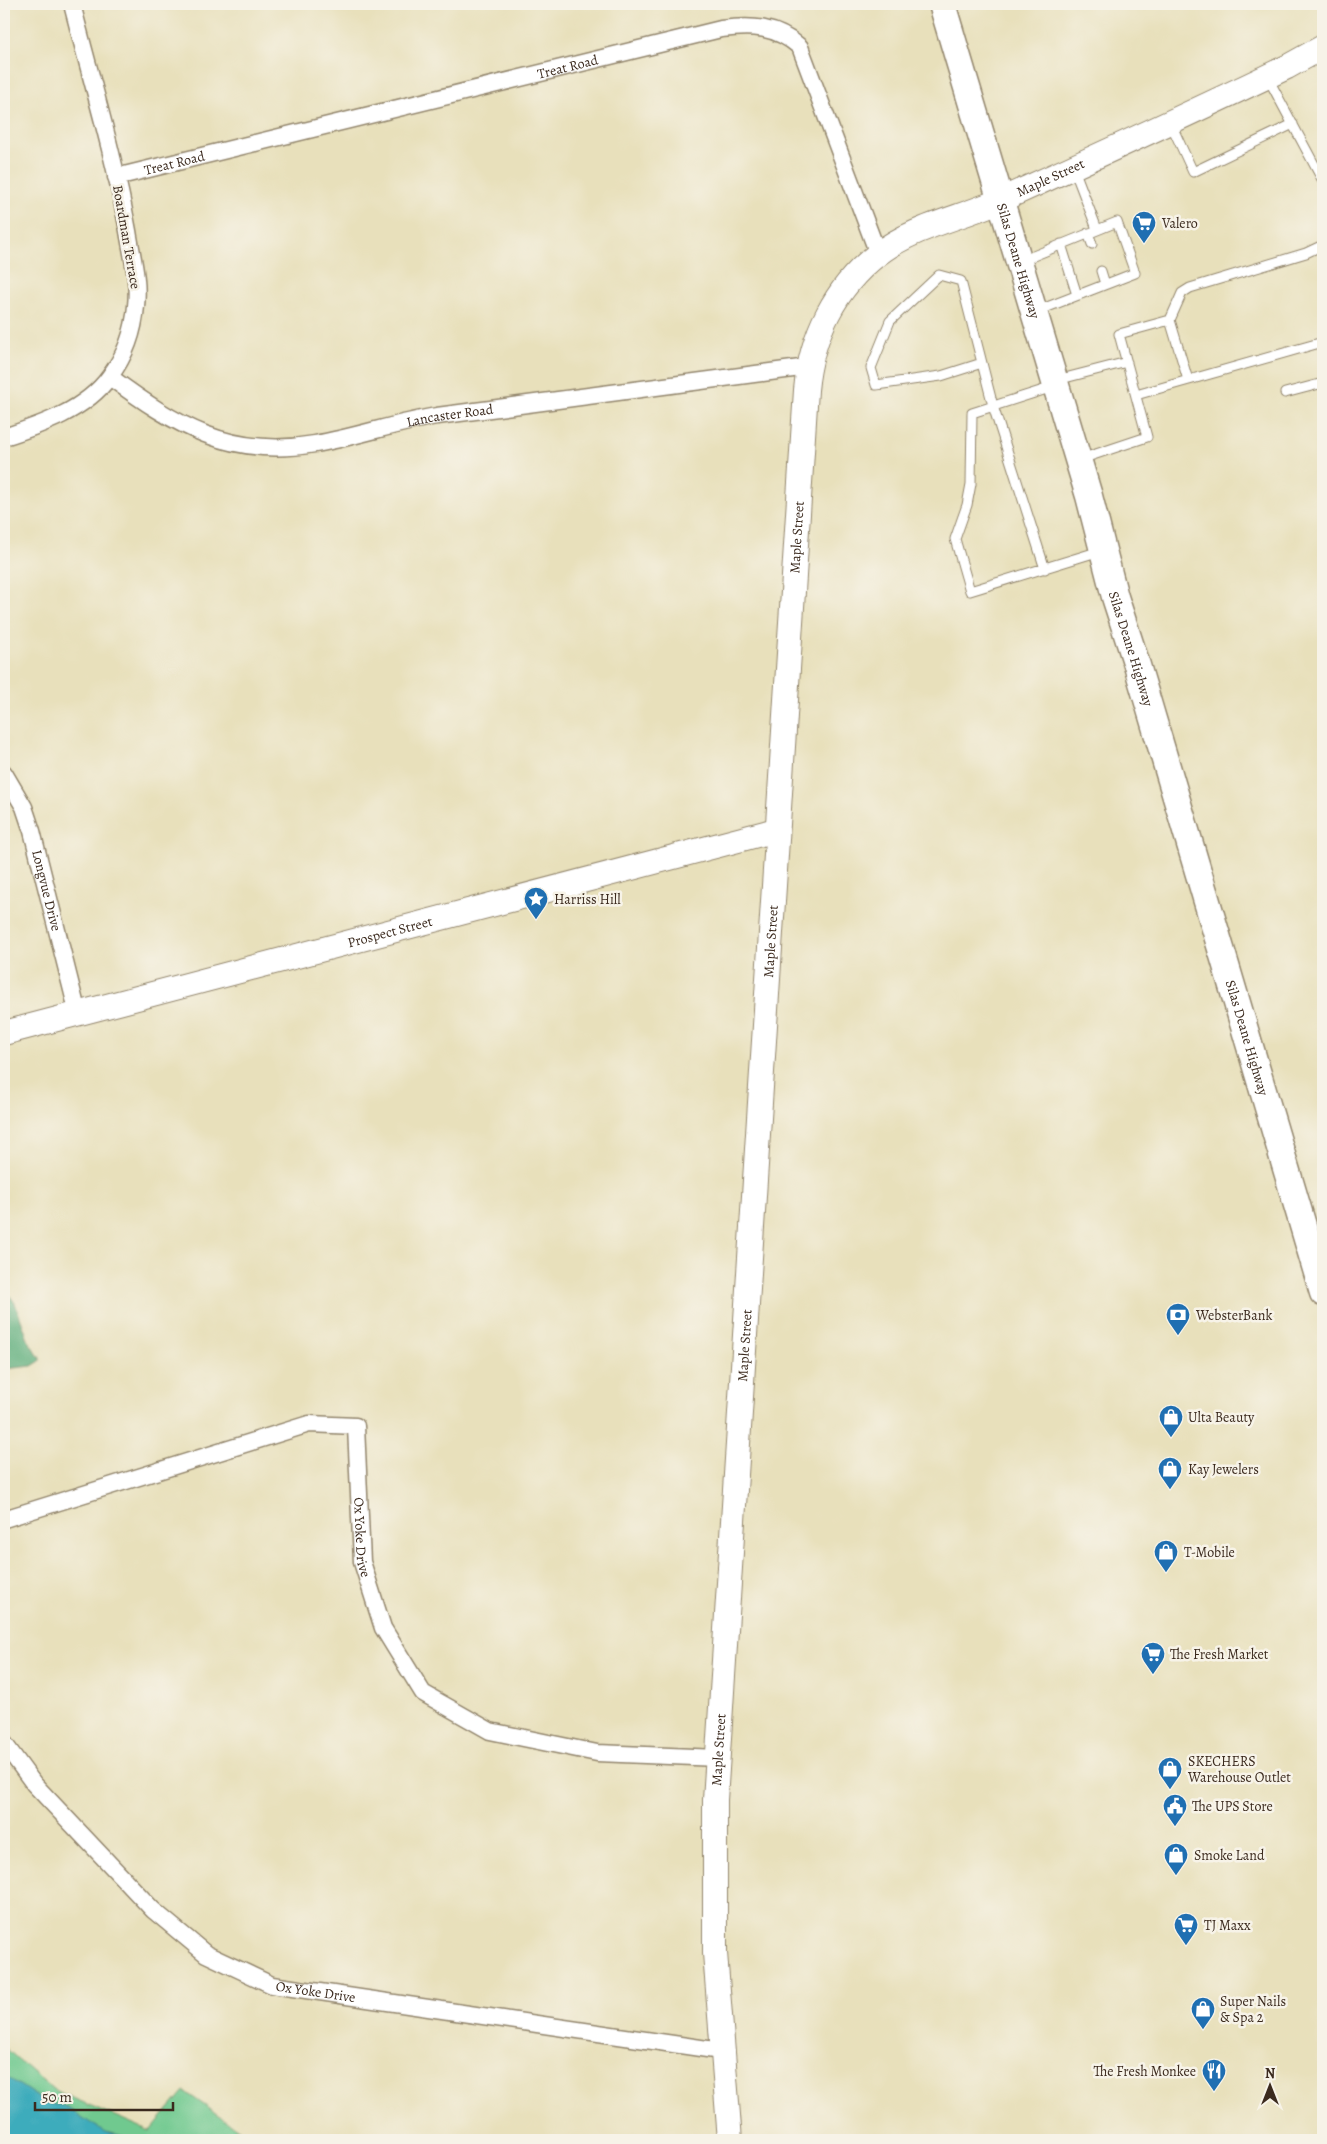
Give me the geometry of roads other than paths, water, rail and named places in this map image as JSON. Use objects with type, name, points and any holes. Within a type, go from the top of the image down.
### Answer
[{"type":"main road","name":"Silas Deane Highway","points":[[942,4],[1078,460],[1115,597],[1136,662],[1323,1294]]},
{"type":"main road","name":"Maple Street","points":[[730,2140],[721,2052],[715,1953],[718,1758],[776,830],[808,367],[826,315],[850,282],[878,254],[908,236],[1001,200],[1267,77],[1323,47]]},
{"type":"main road","name":"Prospect Street","points":[[4,1033],[776,830]]},
{"type":"street","name":"Boardman Terrace","points":[[4,438],[47,421],[78,405],[110,377],[127,347],[137,305],[137,282],[116,177],[72,4]]},
{"type":"street","name":"Treat Road","points":[[116,177],[721,29],[756,27],[788,36],[800,47],[878,254]]},
{"type":"street","name":"Lancaster Road","points":[[110,377],[146,403],[188,428],[231,444],[274,448],[317,444],[382,426],[437,416],[808,367]]},
{"type":"street","name":"Longvue Drive","points":[[4,773],[24,806],[32,831],[78,1014]]},
{"type":"street","name":"Ox Yoke Drive","points":[[4,1519],[309,1424],[356,1426],[362,1562],[382,1628],[423,1693],[490,1731],[597,1753],[718,1758]]},
{"type":"street","name":"Ox Yoke Drive","points":[[4,1743],[34,1784],[154,1910],[206,1954],[272,1985],[721,2052]]},
{"type":"lane","points":[[1267,77],[1323,182]]},
{"type":"lane","points":[[1170,122],[1193,172],[1293,124]]},
{"type":"lane","points":[[1073,167],[1093,231],[1092,244]]},
{"type":"lane","points":[[1019,262],[1117,222],[1134,273],[1034,312]]},
{"type":"lane","points":[[1061,244],[1077,295]]},
{"type":"lane","points":[[1188,380],[1170,320],[1182,293],[1190,288],[1306,253],[1323,245]]},
{"type":"lane","points":[[1101,271],[1105,284]]},
{"type":"lane","points":[[982,363],[941,376],[876,385],[871,368],[890,321],[939,276],[960,281],[982,363],[993,406],[1045,569]]},
{"type":"lane","points":[[1078,460],[1147,437],[1119,334],[1170,320]]},
{"type":"lane","points":[[1136,395],[1323,342]]},
{"type":"lane","points":[[1103,550],[970,591],[955,539],[967,505],[971,484],[972,413],[1055,383],[1127,362]]},
{"type":"lane","points":[[1285,393],[1323,383]]},
{"type":"water","points":[[4,2075],[47,2103],[64,2106],[105,2132],[142,2140],[4,2140]]},
{"type":"place","name":"Valero","points":[[1144,244]]},
{"type":"place","name":"Harriss Hill","points":[[536,920]]},
{"type":"place","name":"WebsterBank","points":[[1178,1336]]},
{"type":"place","name":"Ulta Beauty","points":[[1171,1438]]},
{"type":"place","name":"Kay Jewelers","points":[[1170,1490]]},
{"type":"place","name":"T-Mobile","points":[[1166,1573]]},
{"type":"place","name":"The Fresh Market","points":[[1153,1675]]},
{"type":"place","name":"SKECHERS Warehouse Outlet","points":[[1170,1790]]},
{"type":"place","name":"The UPS Store","points":[[1175,1827]]},
{"type":"place","name":"Smoke Land","points":[[1176,1876]]},
{"type":"place","name":"TJ Maxx","points":[[1186,1946]]},
{"type":"place","name":"Super Nails & Spa 2","points":[[1203,2030]]},
{"type":"place","name":"The Fresh Monkee","points":[[1214,2092]]}]
